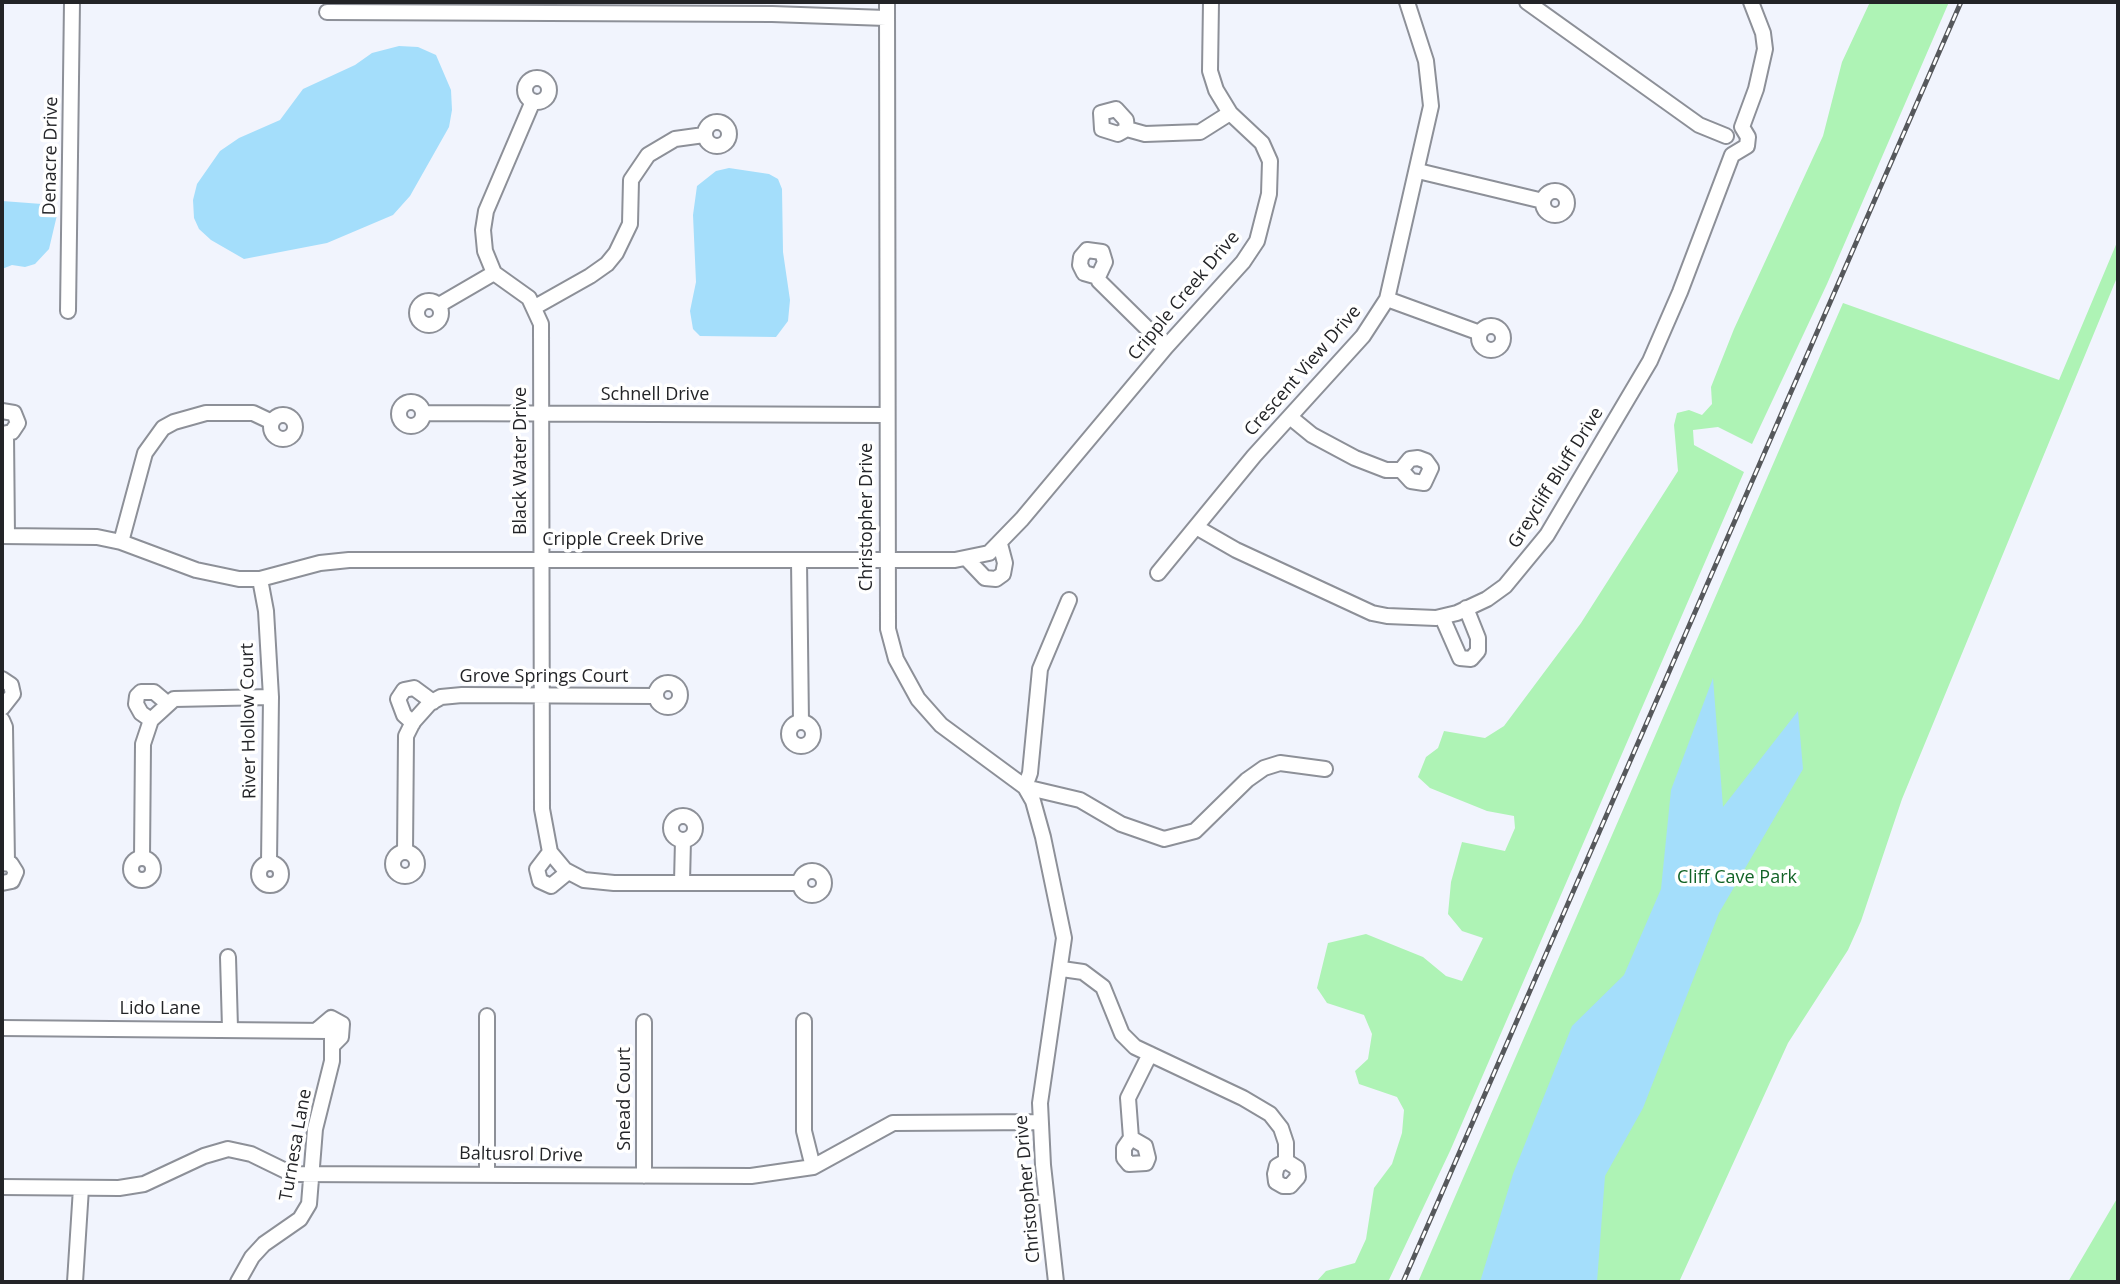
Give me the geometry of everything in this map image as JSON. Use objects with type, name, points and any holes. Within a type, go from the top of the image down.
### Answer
[{"type":"street","name":"Denacre Drive","points":[[68,311],[72,2]]},
{"type":"street","name":"Christopher Drive","points":[[887,2],[886,560],[891,642],[910,688],[941,725],[1025,787],[1037,815],[1062,916],[1062,969],[1042,1085],[1040,1122],[1056,1282]]},
{"type":"street","name":"Cripple Creek Drive","points":[[121,542],[196,570],[239,579],[260,579],[320,563],[349,560],[799,561],[967,559],[989,553],[1000,544],[1166,346],[1243,262],[1256,241],[1269,194],[1270,161],[1262,144],[1230,113],[1216,90],[1210,71],[1211,2]]},
{"type":"street","name":"Crescent View Drive","points":[[1158,573],[1290,417],[1363,336],[1387,299],[1430,120],[1432,92],[1426,61],[1406,2]]},
{"type":"street","points":[[1527,2],[1699,125],[1726,136]]},
{"type":"street","name":"Greycliff Bluff Drive","points":[[1196,527],[1236,550],[1372,613],[1412,618],[1442,617],[1488,599],[1521,570],[1546,535],[1650,361],[1681,292],[1732,155],[1747,146],[1748,137],[1742,127],[1756,89],[1765,49],[1763,33],[1751,2]]},
{"type":"street","points":[[327,12],[772,14],[886,18]]},
{"type":"street","points":[[533,101],[486,211],[485,251],[494,273],[529,298],[535,307],[590,276],[607,264],[616,253],[630,224],[631,180],[648,155],[675,139],[704,135]]},
{"type":"street","points":[[1127,129],[1145,134],[1200,132],[1230,113]]},
{"type":"street","points":[[1726,136],[1736,127],[1742,127]]},
{"type":"street","points":[[1726,136],[1732,155]]},
{"type":"street","points":[[1418,171],[1543,201]]},
{"type":"street","points":[[439,305],[494,273]]},
{"type":"street","points":[[1098,277],[1166,346]]},
{"type":"street","points":[[1387,299],[1480,333]]},
{"type":"street","name":"Black Water Drive","points":[[535,307],[541,324],[542,809],[550,852],[537,869],[540,881],[551,886],[568,872]]},
{"type":"street","points":[[2,411],[11,411],[18,420],[15,431],[4,434],[4,536],[97,537],[121,542],[145,453],[163,428],[206,413],[253,414],[272,422]]},
{"type":"street","name":"Schnell Drive","points":[[423,413],[886,415]]},
{"type":"street","points":[[1290,417],[1312,435],[1355,458],[1386,470],[1401,470]]},
{"type":"street","points":[[967,559],[985,578],[996,579],[1003,573],[1005,563],[1000,544]]},
{"type":"street","points":[[799,561],[802,722]]},
{"type":"street","name":"River Hollow Court","points":[[260,579],[266,611],[271,697],[269,863]]},
{"type":"street","points":[[1069,600],[1040,669],[1030,773],[1025,787],[1080,800],[1145,835],[1164,839],[1195,831],[1264,768],[1280,763],[1325,769]]},
{"type":"street","points":[[1442,617],[1460,658],[1471,659],[1478,651],[1478,638],[1466,608]]},
{"type":"street","points":[[2,679],[11,685],[13,694],[2,708]]},
{"type":"street","points":[[405,852],[406,736],[413,723],[433,702],[414,688],[404,690],[398,699],[404,715],[413,723]]},
{"type":"street","points":[[151,720],[141,713],[136,704],[137,696],[141,692],[154,691],[167,704]]},
{"type":"street","name":"Grove Springs Court","points":[[433,702],[441,697],[462,695],[656,696]]},
{"type":"street","points":[[142,858],[143,744],[151,720],[174,699],[271,697]]},
{"type":"street","points":[[2,720],[5,727],[4,863],[16,869],[16,876],[9,883],[2,883]]},
{"type":"street","points":[[682,882],[683,840]]},
{"type":"street","points":[[550,852],[568,872],[584,880],[614,883],[799,883]]},
{"type":"street","points":[[228,957],[230,1028]]},
{"type":"street","points":[[1062,969],[1083,972],[1103,987],[1122,1034],[1135,1047],[1243,1098],[1270,1114],[1281,1128],[1286,1160]]},
{"type":"street","points":[[487,1016],[487,1174]]},
{"type":"street","points":[[804,1021],[804,1131],[813,1167]]},
{"type":"street","name":"Snead Court","points":[[643,1176],[645,1022]]},
{"type":"street","name":"Lido Lane","points":[[2,1028],[323,1030]]},
{"type":"street","name":"Turnesa Lane","points":[[238,1282],[252,1257],[264,1244],[300,1219],[309,1203],[316,1129],[332,1061],[332,1046],[323,1030]]},
{"type":"street","points":[[1131,1138],[1128,1098],[1150,1054]]},
{"type":"street","name":"Baltusrol Drive","points":[[2,1187],[81,1188],[144,1184],[204,1156],[228,1149],[251,1154],[292,1174],[785,1174],[813,1167],[893,1122],[1040,1122]]},
{"type":"street","points":[[75,1282],[81,1188]]},
{"type":"green space","points":[[1870,2],[1949,2],[1827,284],[1752,444],[1718,427],[1693,430],[1694,445],[1744,472],[1450,1151],[1388,1282],[1316,1282],[1326,1271],[1355,1263],[1366,1239],[1374,1188],[1392,1164],[1402,1133],[1404,1110],[1397,1097],[1359,1084],[1355,1071],[1368,1059],[1372,1034],[1364,1015],[1327,1003],[1317,988],[1328,943],[1366,934],[1423,957],[1446,976],[1462,981],[1483,938],[1462,931],[1448,914],[1451,882],[1462,842],[1505,851],[1515,828],[1514,816],[1487,811],[1430,788],[1418,777],[1426,757],[1438,748],[1444,731],[1485,738],[1504,726],[1581,623],[1678,471],[1674,425],[1677,413],[1689,410],[1702,415],[1712,404],[1711,387],[1734,329],[1823,136],[1842,62]]},
{"type":"green space","name":"Cliff Cave Park","points":[[2118,240],[2118,275],[1902,799],[1861,921],[1848,950],[1788,1043],[1679,1282],[1418,1282],[1843,303],[2059,380]]},
{"type":"green space","points":[[2118,1197],[2118,1282],[2068,1282],[2115,1202]]},
{"type":"water","points":[[399,46],[418,47],[436,55],[451,90],[452,110],[449,127],[410,196],[393,215],[327,243],[244,259],[211,240],[199,229],[194,218],[193,200],[197,184],[220,151],[239,138],[280,120],[303,89],[355,65],[372,53]]},
{"type":"water","points":[[729,168],[769,174],[778,179],[782,189],[783,252],[790,300],[788,321],[776,337],[700,336],[693,329],[690,311],[696,282],[693,215],[697,186],[716,171]]},
{"type":"water","points":[[2,201],[42,204],[57,215],[49,249],[35,264],[25,267],[12,265],[2,269]]},
{"type":"water","points":[[1713,678],[1723,807],[1798,711],[1803,769],[1719,913],[1643,1108],[1605,1176],[1597,1282],[1480,1282],[1513,1174],[1572,1026],[1624,975],[1661,889],[1671,790]]},
{"type":"railway","points":[[1403,1282],[1961,2]]}]
